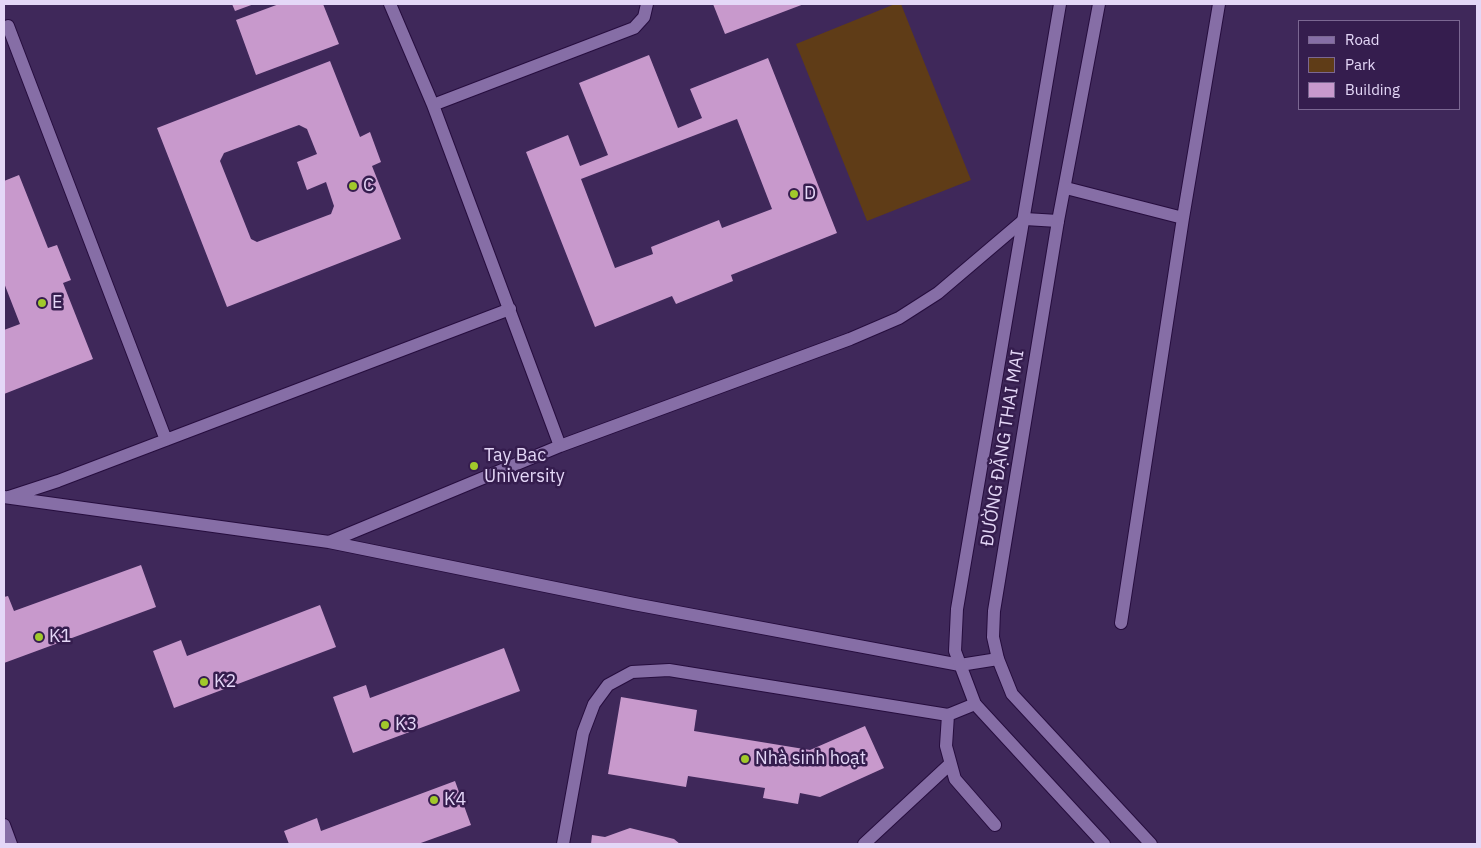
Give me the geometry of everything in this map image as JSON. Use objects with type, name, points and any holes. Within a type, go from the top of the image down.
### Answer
[{"type":"street","points":[[390,4],[433,105],[560,446]]},
{"type":"street","points":[[433,105],[634,28],[644,17],[647,4]]},
{"type":"street","name":"ĐƯỜNG ĐẶNG THAI MAI","points":[[1060,4],[957,608],[955,651],[975,704],[1104,844]]},
{"type":"street","name":"ĐƯỜNG ĐẶNG THAI MAI","points":[[1099,4],[1066,188],[1058,221],[994,611],[993,638],[998,660],[1012,694],[1151,844]]},
{"type":"street","points":[[1121,623],[1183,218],[1220,4]]},
{"type":"street","points":[[8,26],[166,440]]},
{"type":"street","points":[[1066,188],[1183,218]]},
{"type":"street","points":[[329,542],[560,446],[899,318],[938,293],[1024,219],[1058,221]]},
{"type":"street","points":[[5,498],[166,440],[510,309]]},
{"type":"street","points":[[5,498],[329,542],[634,604],[960,665],[998,660]]},
{"type":"street","points":[[563,844],[583,732],[594,704],[608,685],[632,672],[669,670],[948,715],[975,704]]},
{"type":"street","points":[[948,715],[946,746],[955,779],[995,826]]},
{"type":"street","points":[[864,844],[950,765]]},
{"type":"street","points":[[4,825],[11,844]]},
{"type":"green space","points":[[895,4],[901,4],[971,180],[867,221],[796,44]]},
{"type":"building","points":[[232,4],[254,4],[235,11]]},
{"type":"building","points":[[279,4],[323,4],[339,44],[256,75],[236,20]]},
{"type":"building","points":[[713,4],[804,4],[725,34]]},
{"type":"building","name":"D","points":[[649,55],[678,128],[702,118],[690,89],[768,58],[837,233],[731,275],[733,281],[676,304],[672,296],[595,327],[526,152],[568,135],[580,166],[608,155],[579,83]],"holes":[[[737,119],[772,209],[722,228],[719,220],[651,247],[653,254],[615,268],[581,179]]]},
{"type":"building","name":"C","points":[[330,61],[360,137],[370,132],[381,162],[372,166],[401,239],[227,307],[157,128]],"holes":[[[299,125],[307,129],[317,154],[297,162],[307,190],[326,182],[334,206],[331,214],[257,242],[251,239],[220,161],[224,153]]]},
{"type":"building","name":"E","points":[[19,175],[48,248],[57,245],[71,280],[63,283],[93,359],[4,394],[4,330],[20,324],[4,283],[4,181]]},
{"type":"building","name":"K1","points":[[141,565],[156,607],[4,663],[4,597],[8,596],[14,611]]},
{"type":"building","name":"K2","points":[[320,605],[336,647],[174,708],[153,651],[181,640],[187,656]]},
{"type":"building","name":"K3","points":[[504,648],[520,691],[353,753],[333,697],[366,685],[370,698]]},
{"type":"building","name":"Nhà sinh hoạt","points":[[621,697],[697,710],[694,731],[810,750],[865,726],[884,768],[820,797],[800,793],[798,804],[763,798],[765,788],[688,776],[686,787],[608,774]]},
{"type":"building","name":"K4","points":[[455,781],[471,825],[418,844],[289,844],[284,831],[317,818],[321,831]]},
{"type":"building","points":[[630,828],[674,839],[680,844],[591,844],[592,835],[605,837]]},
{"type":"place","name":"C","points":[[353,186]]},
{"type":"place","name":"D","points":[[794,194]]},
{"type":"place","name":"E","points":[[42,303]]},
{"type":"place","name":"Tay Bac University","points":[[474,466]]},
{"type":"place","name":"K1","points":[[39,637]]},
{"type":"place","name":"K2","points":[[204,682]]},
{"type":"place","name":"K3","points":[[385,725]]},
{"type":"place","name":"Nhà sinh hoạt","points":[[745,759]]},
{"type":"place","name":"K4","points":[[434,800]]}]
